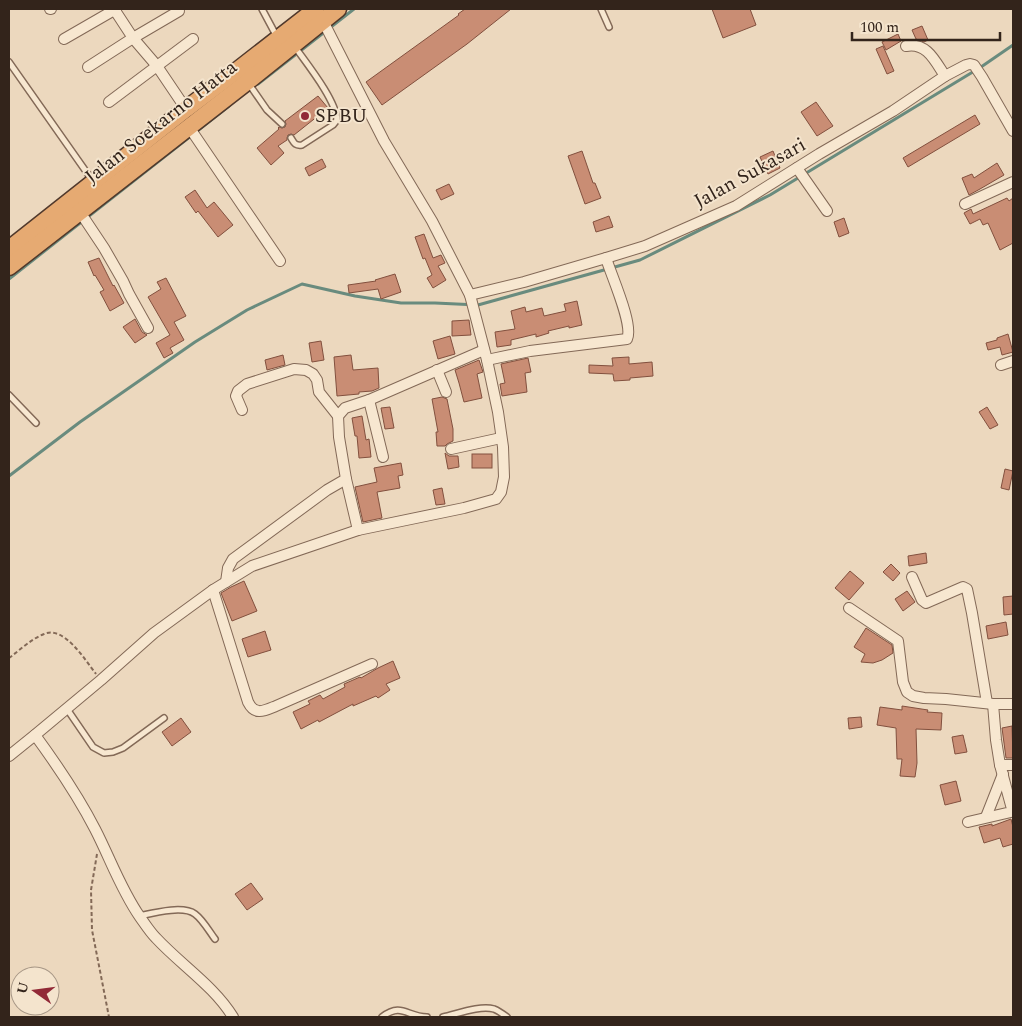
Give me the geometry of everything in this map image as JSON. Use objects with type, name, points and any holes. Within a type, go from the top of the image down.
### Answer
[{"type":"highway","name":"Jalan Soekarno Hatta","points":[[9,249],[94,182],[181,103],[278,39],[338,9]]},
{"type":"highway","name":"Jalan Soekarno Hatta","points":[[9,267],[81,215],[191,129],[294,44],[321,18]]},
{"type":"street","points":[[64,39],[115,9],[181,103]]},
{"type":"street","points":[[88,67],[179,11]]},
{"type":"street","points":[[9,756],[101,680],[154,633],[213,590],[252,566],[358,530],[464,508],[496,499],[501,492],[504,478],[503,447],[498,412],[471,298],[432,221],[384,141],[321,18]]},
{"type":"street","points":[[109,102],[159,70],[193,39]]},
{"type":"street","points":[[906,46],[913,45],[924,49],[945,76]]},
{"type":"street","name":"Jalan Sukasari","points":[[471,298],[524,282],[607,261],[736,206],[966,64],[974,65],[1013,131]]},
{"type":"street","points":[[191,129],[280,261]]},
{"type":"street","points":[[798,169],[827,211]]},
{"type":"street","points":[[965,204],[1013,182]]},
{"type":"street","points":[[81,215],[104,248],[148,328]]},
{"type":"street","points":[[338,416],[345,408],[369,400],[437,370],[486,355],[627,339],[629,334],[626,315],[607,261]]},
{"type":"street","points":[[1001,365],[1013,360]]},
{"type":"street","points":[[242,410],[236,396],[240,388],[247,384],[285,371],[300,369],[313,374],[317,380],[319,392],[338,416],[339,437],[346,479],[358,530]]},
{"type":"street","points":[[437,370],[446,392]]},
{"type":"street","points":[[369,400],[383,457]]},
{"type":"street","points":[[451,448],[501,438]]},
{"type":"street","points":[[226,582],[228,568],[233,559],[326,490],[346,479]]},
{"type":"street","points":[[912,577],[922,600],[926,603],[963,587],[966,589],[972,613],[996,740],[1012,809],[1011,812],[968,822]]},
{"type":"street","points":[[213,590],[251,708],[258,711],[267,710],[372,664]]},
{"type":"street","points":[[849,608],[898,641],[903,682],[907,692],[913,696],[1013,704]]},
{"type":"street","points":[[35,735],[85,810],[120,885],[139,916],[155,937],[216,994],[233,1017]]},
{"type":"street","points":[[1002,769],[1013,765]]},
{"type":"street","points":[[986,817],[1002,769]]},
{"type":"lane","points":[[262,9],[278,39]]},
{"type":"lane","points":[[601,9],[609,27]]},
{"type":"lane","points":[[291,138],[295,144],[302,145],[333,125],[337,120],[335,109],[294,44]]},
{"type":"lane","points":[[9,62],[94,182]]},
{"type":"lane","points":[[247,82],[267,110],[282,124]]},
{"type":"lane","points":[[9,395],[36,423]]},
{"type":"lane","points":[[66,709],[93,747],[104,753],[123,748],[164,718]]},
{"type":"lane","points":[[139,916],[188,910],[198,917],[215,939]]},
{"type":"lane","points":[[443,1017],[471,1010],[492,1008],[507,1017]]},
{"type":"lane","points":[[382,1017],[390,1011],[399,1010],[427,1017]]},
{"type":"path","points":[[9,658],[31,641],[46,633],[54,633],[69,640],[101,680]]},
{"type":"path","points":[[99,838],[91,890],[92,930],[109,1017]]},
{"type":"building","points":[[465,9],[511,9],[467,44],[382,105],[366,82]]},
{"type":"building","points":[[712,9],[750,9],[756,25],[723,38]]},
{"type":"building","points":[[922,26],[928,40],[924,42],[916,39],[912,30]]},
{"type":"building","points":[[898,34],[901,41],[886,50],[882,42]]},
{"type":"building","points":[[883,46],[894,71],[887,74],[876,49]]},
{"type":"building","points":[[318,96],[328,108],[294,135],[288,135],[287,140],[278,146],[284,153],[271,165],[257,148],[279,127],[285,127],[285,121]]},
{"type":"building","points":[[816,102],[833,126],[817,136],[801,112]]},
{"type":"building","points":[[975,115],[980,124],[908,167],[903,158]]},
{"type":"building","points":[[582,151],[593,183],[595,183],[601,198],[585,204],[568,156]]},
{"type":"building","points":[[773,151],[780,168],[768,174],[760,157]]},
{"type":"building","points":[[322,159],[326,167],[309,176],[305,168]]},
{"type":"building","points":[[997,163],[1004,175],[969,195],[962,178],[972,174],[974,178]]},
{"type":"building","points":[[449,184],[454,194],[441,200],[436,190]]},
{"type":"building","points":[[195,190],[207,208],[214,202],[233,225],[218,237],[198,211],[196,213],[185,197]]},
{"type":"building","points":[[1007,198],[1009,201],[1013,198],[1013,243],[1000,250],[988,223],[983,225],[980,219],[970,224],[964,213],[971,209],[973,214]]},
{"type":"building","points":[[609,216],[613,227],[596,232],[593,222]]},
{"type":"building","points":[[844,218],[849,233],[839,237],[834,222]]},
{"type":"building","points":[[424,234],[433,258],[441,255],[445,263],[438,266],[446,280],[433,288],[427,278],[432,275],[425,258],[423,259],[415,237]]},
{"type":"building","points":[[99,258],[124,303],[110,311],[100,292],[104,290],[94,276],[88,262]]},
{"type":"building","points":[[395,274],[401,292],[381,299],[378,289],[349,293],[348,285],[376,281]]},
{"type":"building","points":[[166,278],[186,316],[174,322],[184,340],[170,348],[173,353],[164,358],[156,343],[170,335],[148,297],[161,289],[157,282]]},
{"type":"building","points":[[577,301],[582,325],[548,331],[549,333],[536,337],[536,334],[511,340],[511,345],[497,347],[495,332],[515,329],[511,311],[525,307],[526,312],[542,308],[544,316],[566,311],[564,304]]},
{"type":"building","points":[[135,319],[142,332],[147,335],[135,343],[123,327]]},
{"type":"building","points":[[469,320],[471,335],[452,336],[452,321]]},
{"type":"building","points":[[1008,334],[1013,352],[1002,355],[1000,347],[988,350],[986,343]]},
{"type":"building","points":[[450,336],[455,354],[438,359],[433,341]]},
{"type":"building","points":[[321,341],[324,360],[312,362],[309,343]]},
{"type":"building","points":[[283,355],[285,365],[267,370],[265,360]]},
{"type":"building","points":[[351,355],[353,370],[378,368],[379,388],[372,391],[359,392],[359,394],[337,396],[334,357]]},
{"type":"building","points":[[629,357],[629,364],[652,362],[653,376],[614,381],[613,374],[589,373],[589,365],[613,366],[612,358]]},
{"type":"building","points":[[528,358],[531,372],[525,373],[527,392],[502,396],[500,384],[505,383],[501,364]]},
{"type":"building","points":[[479,360],[483,372],[477,374],[482,398],[464,402],[455,370]]},
{"type":"building","points":[[442,397],[447,399],[453,429],[453,441],[445,446],[437,446],[436,432],[438,432],[432,399]]},
{"type":"building","points":[[390,407],[394,428],[385,429],[381,408]]},
{"type":"building","points":[[987,407],[998,425],[990,429],[979,412]]},
{"type":"building","points":[[362,416],[366,440],[369,439],[371,457],[359,458],[357,436],[355,436],[352,418]]},
{"type":"building","points":[[445,453],[449,456],[458,456],[459,467],[448,469]]},
{"type":"building","points":[[472,454],[492,454],[492,468],[472,468]]},
{"type":"building","points":[[401,463],[403,475],[398,476],[400,488],[377,492],[382,518],[363,522],[355,487],[377,482],[374,468]]},
{"type":"building","points":[[1005,469],[1013,471],[1009,490],[1001,488]]},
{"type":"building","points":[[442,488],[445,504],[436,505],[433,490]]},
{"type":"building","points":[[926,553],[927,563],[909,566],[908,556]]},
{"type":"building","points":[[891,564],[900,573],[893,581],[883,572]]},
{"type":"building","points":[[850,571],[864,583],[849,600],[835,588]]},
{"type":"building","points":[[244,581],[257,611],[232,621],[221,593]]},
{"type":"building","points":[[907,591],[915,602],[903,611],[895,599]]},
{"type":"building","points":[[1013,596],[1013,614],[1004,615],[1003,597]]},
{"type":"building","points":[[1006,622],[1008,635],[988,639],[986,626]]},
{"type":"building","points":[[866,628],[892,645],[893,653],[873,663],[861,662],[865,654],[854,647]]},
{"type":"building","points":[[265,631],[271,650],[248,657],[242,639]]},
{"type":"building","points":[[393,661],[400,678],[386,684],[390,690],[378,698],[376,696],[353,706],[353,704],[301,729],[293,712],[310,704],[308,701],[320,695],[323,699],[345,687],[344,684],[361,678]]},
{"type":"building","points":[[902,706],[928,710],[927,712],[942,713],[941,730],[916,729],[917,763],[915,777],[900,776],[902,759],[897,759],[896,728],[877,725],[880,707],[902,710]]},
{"type":"building","points":[[861,717],[862,727],[849,729],[848,718]]},
{"type":"building","points":[[181,718],[191,732],[172,746],[162,732]]},
{"type":"building","points":[[1012,726],[1013,758],[1006,758],[1002,728]]},
{"type":"building","points":[[963,735],[967,752],[955,754],[952,737]]},
{"type":"building","points":[[956,781],[961,801],[945,805],[940,785]]},
{"type":"building","points":[[1011,819],[1013,844],[1003,847],[1000,838],[984,843],[979,827],[992,824],[992,826]]},
{"type":"building","points":[[251,883],[263,899],[247,910],[235,894]]},
{"type":"waterway","points":[[258,84],[354,9]]},
{"type":"waterway","points":[[9,476],[80,422],[195,342],[247,310],[302,284],[355,296],[401,303],[478,305],[640,260],[770,195],[981,67],[1013,45]]},
{"type":"waterway","points":[[9,279],[229,106]]},
{"type":"place","name":"SPBU","points":[[305,116]]}]
